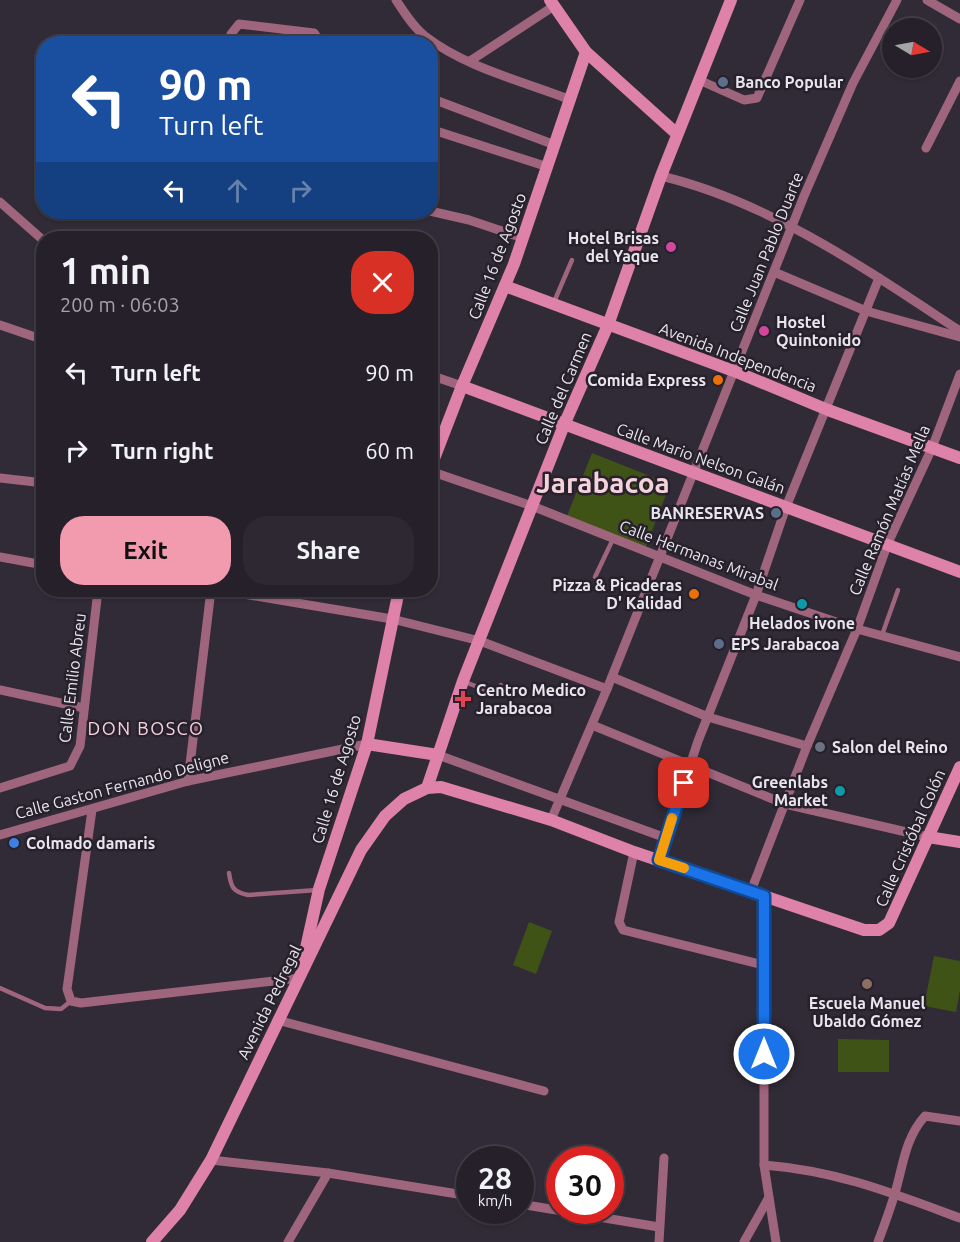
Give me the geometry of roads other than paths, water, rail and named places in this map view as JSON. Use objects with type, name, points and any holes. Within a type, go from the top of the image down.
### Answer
[{"type":"street","points":[[396,0],[427,36]]},
{"type":"street","name":"Calle del Carmen","points":[[427,788],[463,681],[564,425],[608,325],[661,176],[731,0]]},
{"type":"street","points":[[699,80],[744,100],[756,98],[800,0]]},
{"type":"street","name":"Calle Juan Pablo Duarte","points":[[550,820],[612,677],[790,227],[853,82],[897,0]]},
{"type":"street","points":[[927,0],[960,19]]},
{"type":"street","points":[[471,61],[552,3],[586,52],[677,134]]},
{"type":"street","points":[[231,36],[240,24],[314,33],[316,36]]},
{"type":"street","points":[[438,42],[471,61],[571,100]]},
{"type":"street","name":"Calle 16 de Agosto","points":[[438,449],[524,238],[586,52]]},
{"type":"street","points":[[926,148],[960,81]]},
{"type":"street","points":[[438,101],[555,145]]},
{"type":"street","points":[[438,132],[548,167]]},
{"type":"street","points":[[661,176],[717,192],[790,227],[879,278],[960,332]]},
{"type":"street","points":[[0,202],[36,234]]},
{"type":"street","points":[[438,213],[469,220],[524,238]]},
{"type":"street","points":[[774,272],[866,311],[960,336]]},
{"type":"street","points":[[659,860],[690,764],[756,595],[786,507],[828,410],[879,278]]},
{"type":"street","name":"Avenida Independencia","points":[[505,286],[960,458]]},
{"type":"street","points":[[0,325],[36,337]]},
{"type":"street","name":"Calle Ramón Matías Mella","points":[[751,891],[807,746],[857,629],[888,543],[932,448],[960,374]]},
{"type":"street","name":"Calle Mario Nelson Galán","points":[[438,378],[888,543],[960,572]]},
{"type":"street","name":"Calle Hermanas Mirabal","points":[[438,473],[532,506],[756,595],[857,629],[960,657]]},
{"type":"street","points":[[0,478],[36,482]]},
{"type":"street","points":[[0,557],[36,564]]},
{"type":"street","name":"Calle Emilio Abreu","points":[[0,788],[70,766],[81,746],[97,597]]},
{"type":"street","points":[[188,781],[210,597]]},
{"type":"street","points":[[261,597],[392,619],[480,641],[607,689]]},
{"type":"street","name":"Calle 16 de Agosto","points":[[300,978],[319,890],[368,744],[397,597]]},
{"type":"street","points":[[612,677],[708,717],[807,746]]},
{"type":"street","points":[[0,690],[84,708]]},
{"type":"street","points":[[592,725],[785,804],[928,837],[960,842]]},
{"type":"street","name":"Calle Gaston Fernando Deligne","points":[[0,835],[188,781],[368,744],[438,755],[559,801],[666,838]]},
{"type":"street","name":"Calle Cristóbal Colón","points":[[764,896],[864,930],[879,930],[889,923],[960,767]]},
{"type":"street","points":[[427,788],[453,790],[550,820],[634,852],[764,896],[764,1165],[776,1242]]},
{"type":"street","name":"Avenida Pedregal","points":[[152,1242],[180,1210],[211,1160],[277,1020],[367,841],[385,816],[404,799],[427,788]]},
{"type":"street","points":[[92,810],[67,989],[71,1001],[81,1003],[300,978]]},
{"type":"street","points":[[634,852],[619,922],[623,930],[763,965]]},
{"type":"street","points":[[277,1020],[544,1091]]},
{"type":"street","points":[[878,1242],[895,1194],[910,1136],[925,1116],[960,1121]]},
{"type":"street","points":[[659,1242],[664,1158]]},
{"type":"street","points":[[211,1160],[328,1173],[456,1194]]},
{"type":"street","points":[[764,1165],[806,1168],[839,1175],[960,1218]]},
{"type":"street","points":[[288,1242],[328,1173]]},
{"type":"street","points":[[744,1242],[768,1199]]},
{"type":"street","points":[[534,1206],[659,1227]]},
{"type":"lane","points":[[553,304],[572,260]]},
{"type":"lane","points":[[595,577],[614,538]]},
{"type":"lane","points":[[882,635],[898,590]]},
{"type":"lane","points":[[463,681],[496,695],[501,685]]},
{"type":"lane","points":[[229,873],[231,887],[238,893],[248,895],[319,890]]},
{"type":"lane","points":[[0,988],[45,1008],[61,1009],[71,1001]]},
{"type":"place","name":"Banco Popular","points":[[723,82]]},
{"type":"place","name":"Hotel Brisas del Yaque","points":[[671,247]]},
{"type":"place","name":"Hostel Quintonido","points":[[764,331]]},
{"type":"place","name":"Comida Express","points":[[718,380]]},
{"type":"place","name":"BANRESERVAS","points":[[776,513]]},
{"type":"place","name":"Pizza & Picaderas D' Kalidad","points":[[694,594]]},
{"type":"place","name":"Helados ivone","points":[[802,604]]},
{"type":"place","name":"EPS Jarabacoa","points":[[719,644]]},
{"type":"place","name":"Centro Medico Jarabacoa","points":[[463,699]]},
{"type":"place","name":"Salon del Reino","points":[[820,747]]},
{"type":"place","name":"Greenlabs Market","points":[[840,791]]},
{"type":"place","name":"Colmado damaris","points":[[14,843]]},
{"type":"place","name":"Escuela Manuel Ubaldo Gómez","points":[[867,984]]},
{"type":"district","name":"Jarabacoa","points":[[603,483]]},
{"type":"district","name":"DON BOSCO","points":[[146,729]]}]
